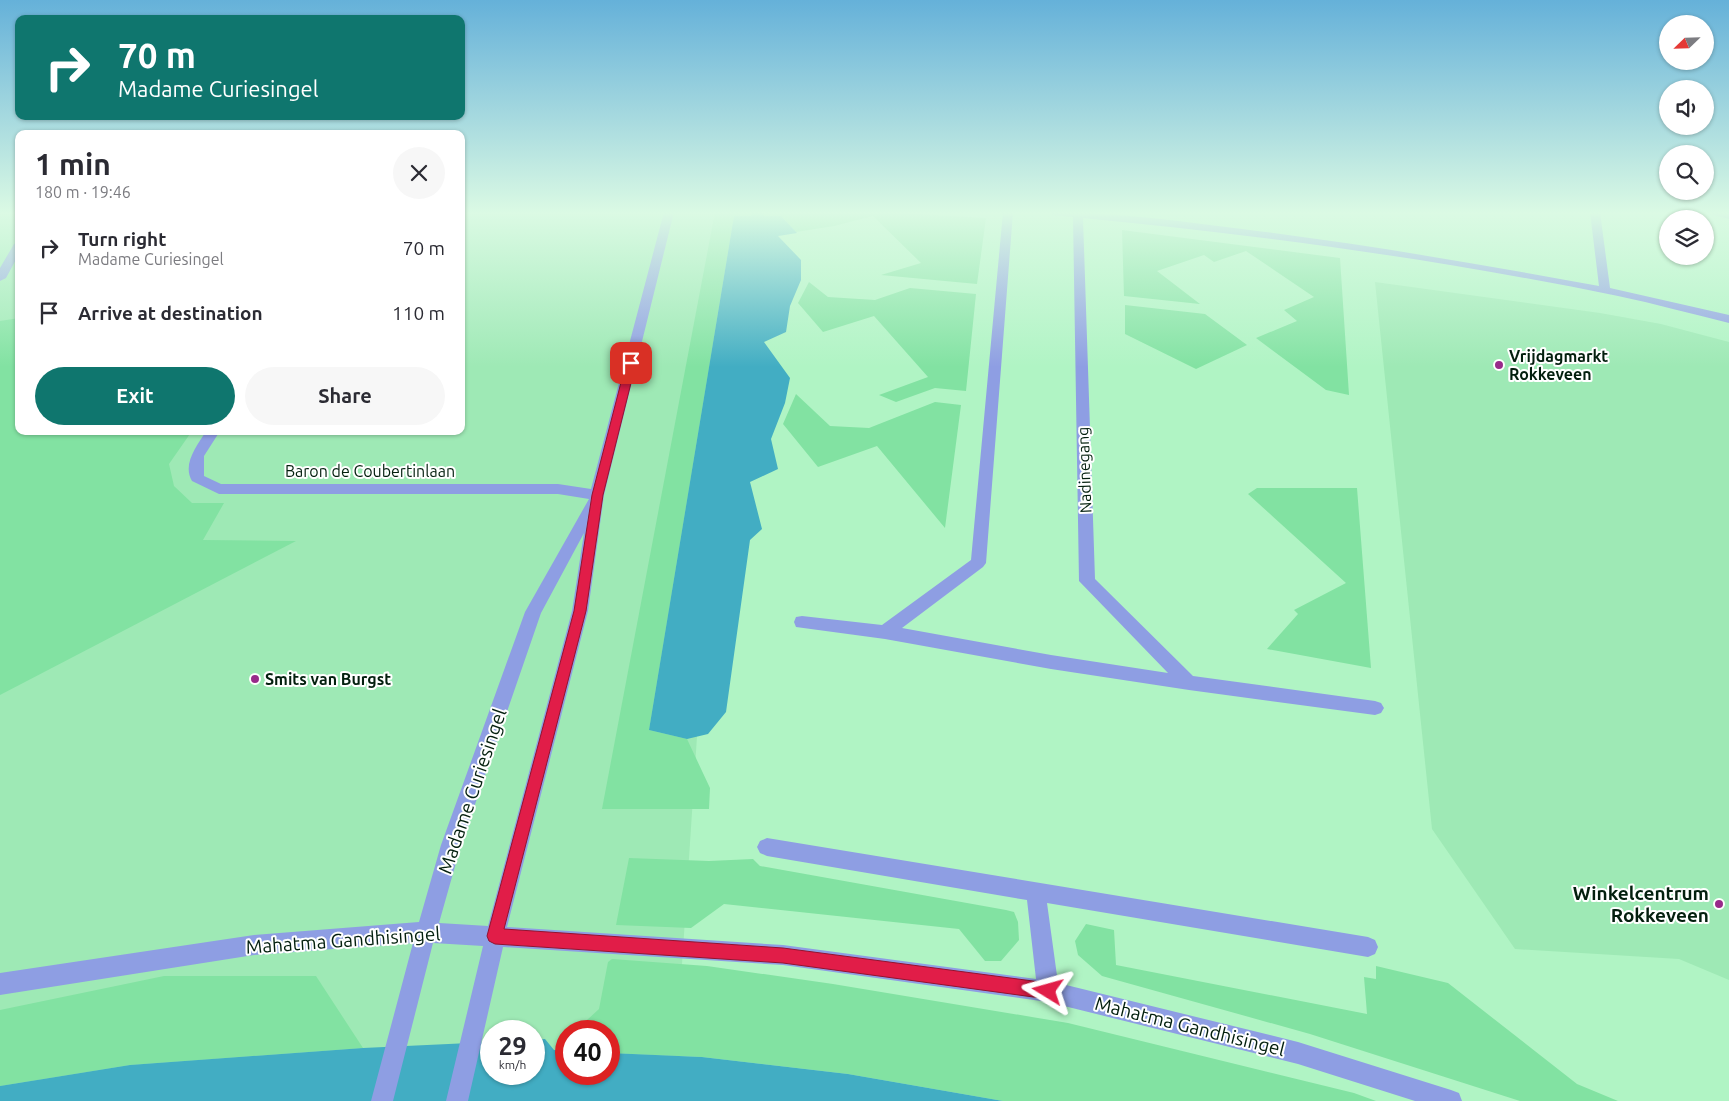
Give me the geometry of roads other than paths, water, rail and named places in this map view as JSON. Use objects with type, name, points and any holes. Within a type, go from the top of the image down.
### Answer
[{"type":"street","points":[[0,278],[8,263]]},
{"type":"street","name":"Madame Curiesingel","points":[[457,1101],[495,936],[580,611],[597,495],[657,263]]},
{"type":"street","points":[[885,632],[978,563],[1004,263]]},
{"type":"street","name":"Nadinegang","points":[[1079,263],[1087,581],[1188,683]]},
{"type":"street","points":[[1446,263],[1605,291],[1729,319]]},
{"type":"street","points":[[1601,263],[1605,291]]},
{"type":"street","name":"Baron de Coubertinlaan","points":[[210,435],[197,456],[197,478],[219,489],[558,489],[597,495]]},
{"type":"street","name":"Madame Curiesingel","points":[[382,1101],[451,845],[533,612],[597,495]]},
{"type":"street","points":[[802,622],[885,632],[1050,662],[1188,683],[1376,708]]},
{"type":"street","points":[[767,847],[1368,947]]},
{"type":"street","points":[[1036,891],[1048,991]]},
{"type":"street","name":"Mahatma Gandhisingel","points":[[0,984],[254,945],[426,932],[783,955],[1048,991],[1298,1053],[1451,1101]]},
{"type":"water","points":[[726,263],[801,263],[801,280],[790,306],[786,332],[764,342],[790,378],[785,403],[771,439],[778,469],[750,482],[762,529],[750,540],[726,712],[708,734],[687,739],[649,730]]},
{"type":"water","points":[[545,1039],[555,1050],[555,1085],[620,1085],[620,1053],[702,1057],[848,1074],[1003,1101],[0,1101],[0,1086],[130,1065],[363,1048],[480,1043],[480,1085],[545,1085]]},
{"type":"place","name":"Vrijdagmarkt Rokkeveen","points":[[1499,365]]},
{"type":"place","name":"Smits van Burgst","points":[[255,679]]},
{"type":"place","name":"Winkelcentrum Rokkeveen","points":[[1719,904]]}]
